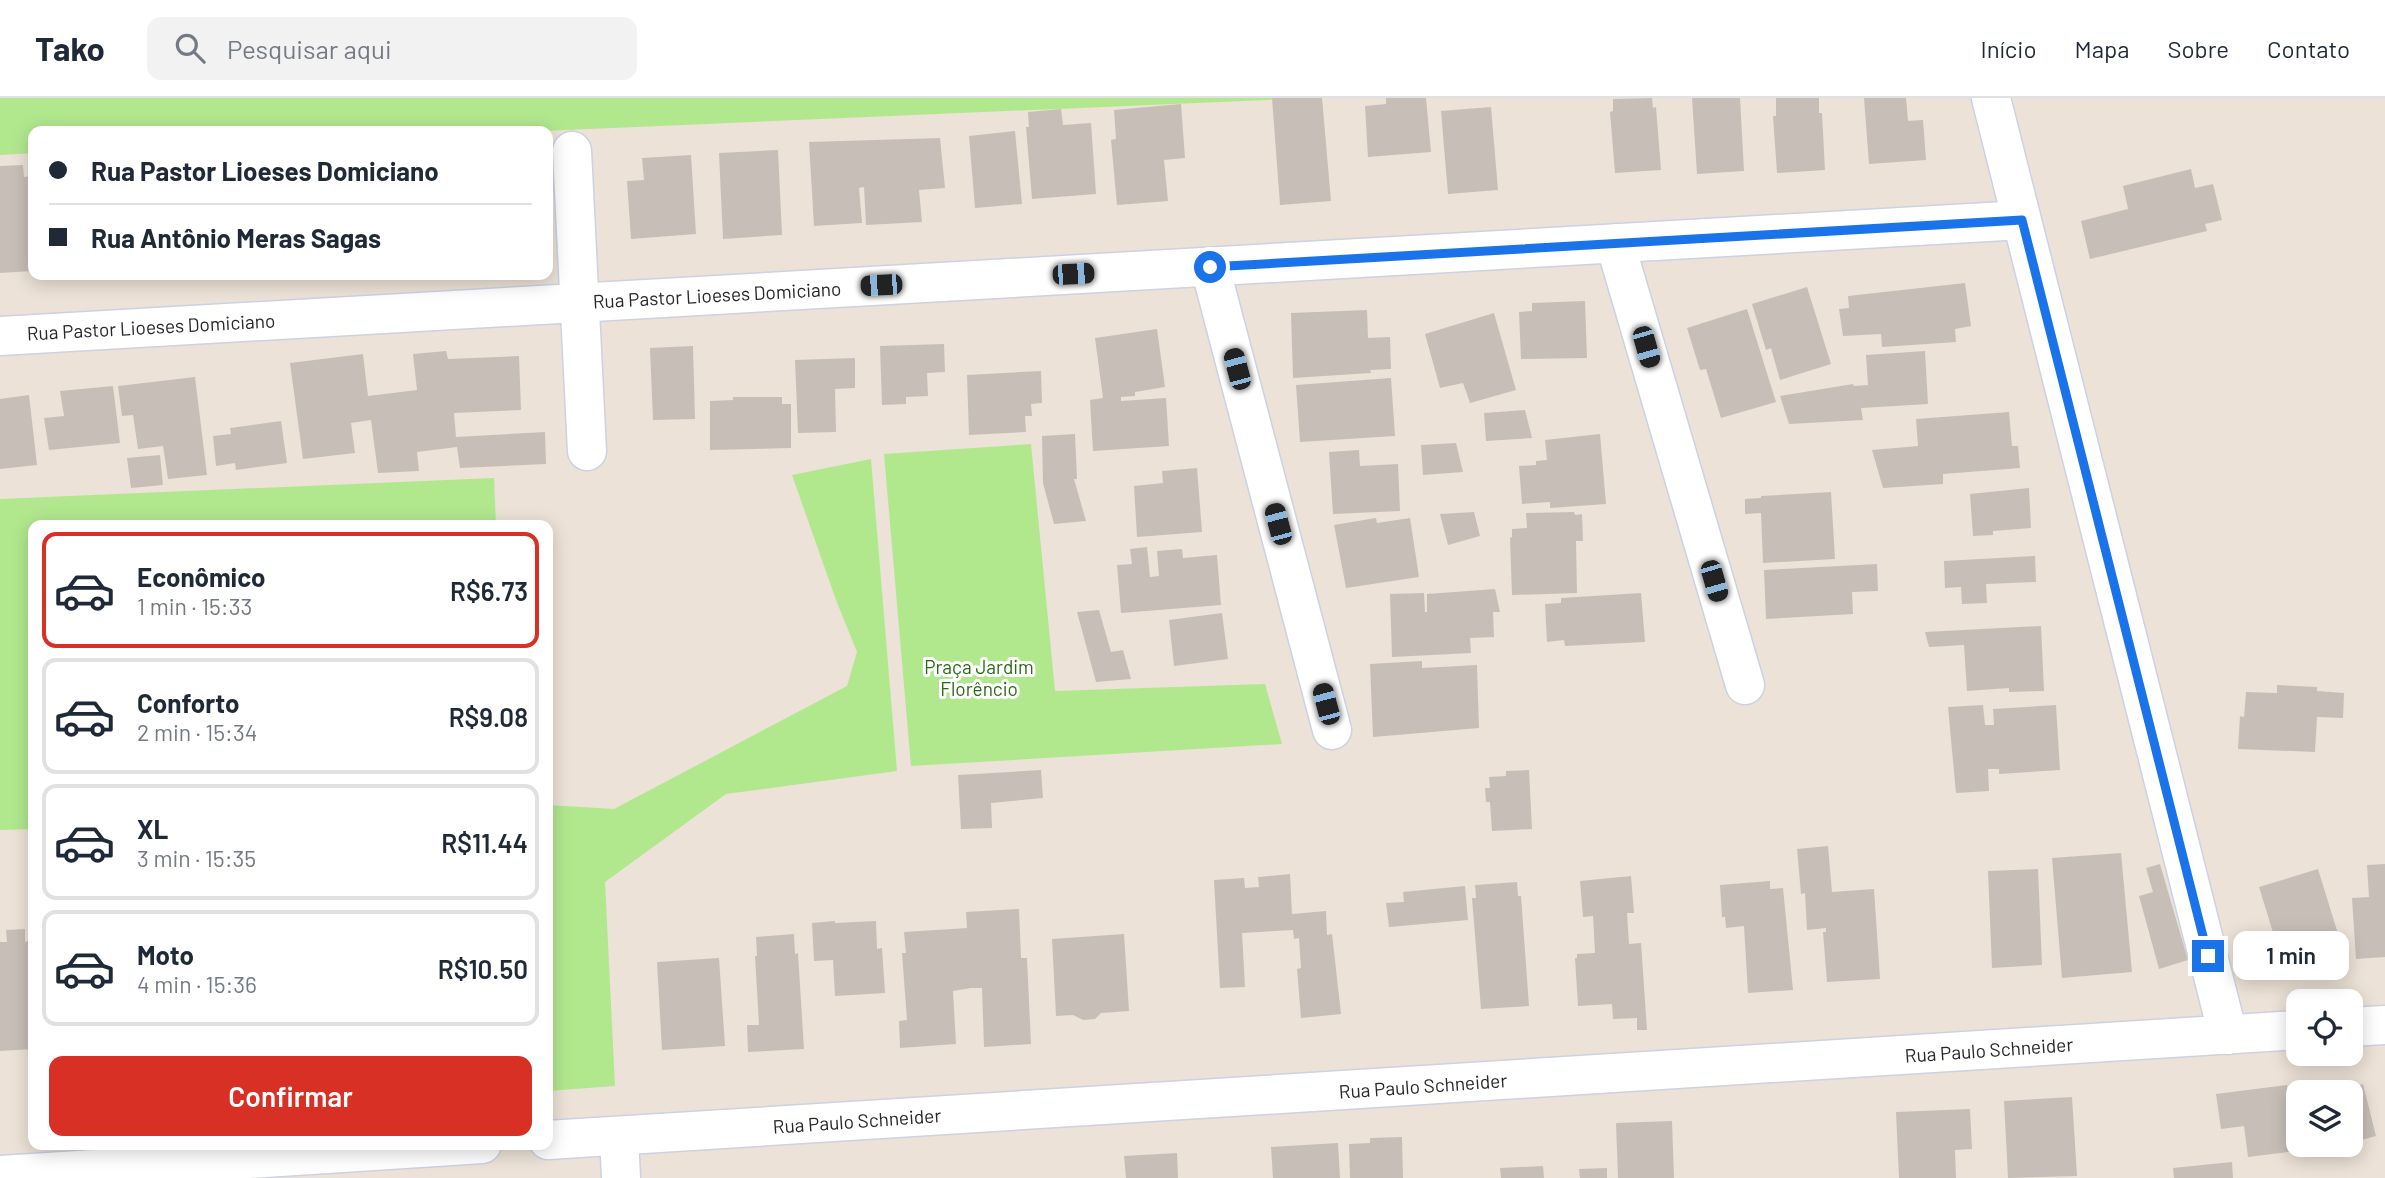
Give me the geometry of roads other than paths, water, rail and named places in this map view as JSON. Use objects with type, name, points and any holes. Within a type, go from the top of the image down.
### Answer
[{"type":"street","points":[[1991,98],[2228,1035]]},
{"type":"street","points":[[572,151],[587,452]]},
{"type":"street","name":"Rua Pastor Lioeses Domiciano","points":[[0,336],[2022,220]]},
{"type":"street","points":[[1615,243],[1745,685]]},
{"type":"street","points":[[1210,267],[1332,730]]},
{"type":"street","points":[[2363,1026],[2385,1025]]},
{"type":"street","name":"Rua Paulo Schneider","points":[[553,1140],[2286,1031]]},
{"type":"street","points":[[619,1136],[621,1178]]},
{"type":"street","points":[[0,1175],[389,1150]]},
{"type":"park label","name":"Praça Jardim Florêncio","points":[[979,678]]}]
